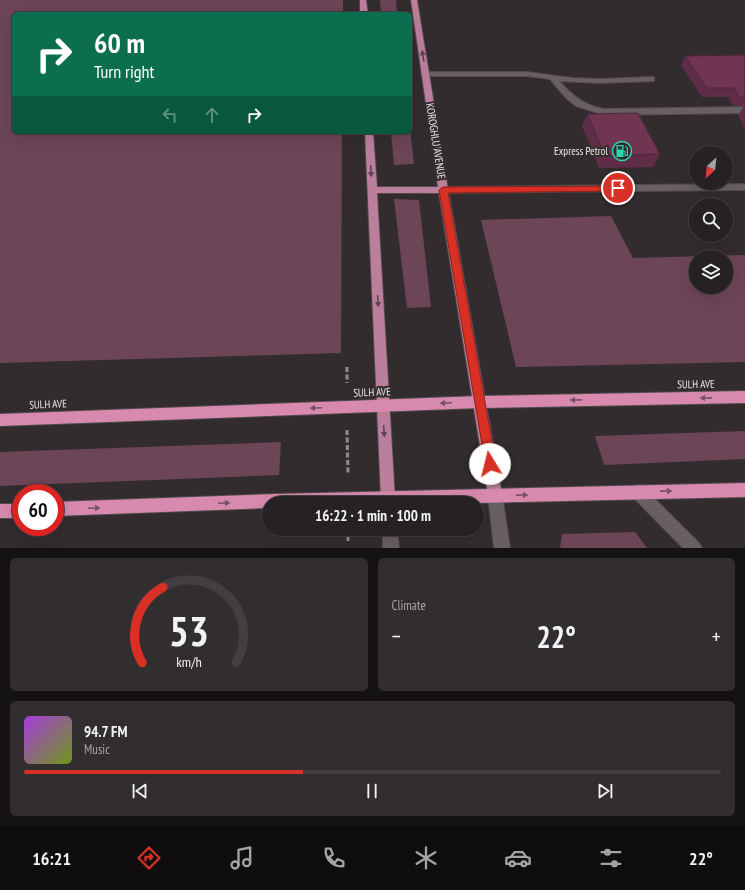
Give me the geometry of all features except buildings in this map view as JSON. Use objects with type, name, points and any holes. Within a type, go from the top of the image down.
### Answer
[{"type":"highway","name":"SULH AVE","points":[[0,420],[347,406],[745,397]]},
{"type":"highway","points":[[477,496],[745,490]]},
{"type":"highway","points":[[64,509],[262,502]]},
{"type":"highway","points":[[0,511],[12,510]]},
{"type":"main road","points":[[363,0],[364,12]]},
{"type":"main road","name":"KOROGHLU AVENUE","points":[[414,0],[443,190],[495,495]]},
{"type":"main road","points":[[369,134],[388,496]]},
{"type":"main road","points":[[372,190],[443,190]]},
{"type":"street","points":[[426,74],[527,74],[600,82],[651,79]]},
{"type":"street","points":[[552,77],[574,103],[586,109],[604,112],[745,110]]},
{"type":"street","points":[[443,190],[745,188]]},
{"type":"street","points":[[638,492],[694,548]]},
{"type":"street","points":[[495,495],[502,548]]},
{"type":"street","points":[[390,536],[391,548]]},
{"type":"path","points":[[347,367],[348,496]]},
{"type":"path","points":[[348,536],[348,541]]},
{"type":"shaded area","points":[[0,0],[343,0],[343,12],[12,12],[12,134],[342,134],[341,353],[0,363]]},
{"type":"shaded area","points":[[380,0],[396,0],[397,12],[381,12]]},
{"type":"shaded area","points":[[391,134],[411,134],[414,164],[394,165]]},
{"type":"shaded area","points":[[394,199],[419,200],[431,307],[407,308]]},
{"type":"shaded area","points":[[611,216],[633,258],[689,256],[689,294],[733,294],[733,255],[745,255],[745,362],[516,367],[481,220]]},
{"type":"shaded area","points":[[745,431],[745,459],[604,465],[595,436]]},
{"type":"shaded area","points":[[281,442],[279,475],[51,484],[12,484],[12,486],[0,486],[0,452]]},
{"type":"shaded area","points":[[635,532],[647,548],[560,548],[562,534]]},
{"type":"place","name":"Express Petrol","points":[[622,151]]},
{"type":"route","points":[[490,464],[443,190],[618,188]]}]
